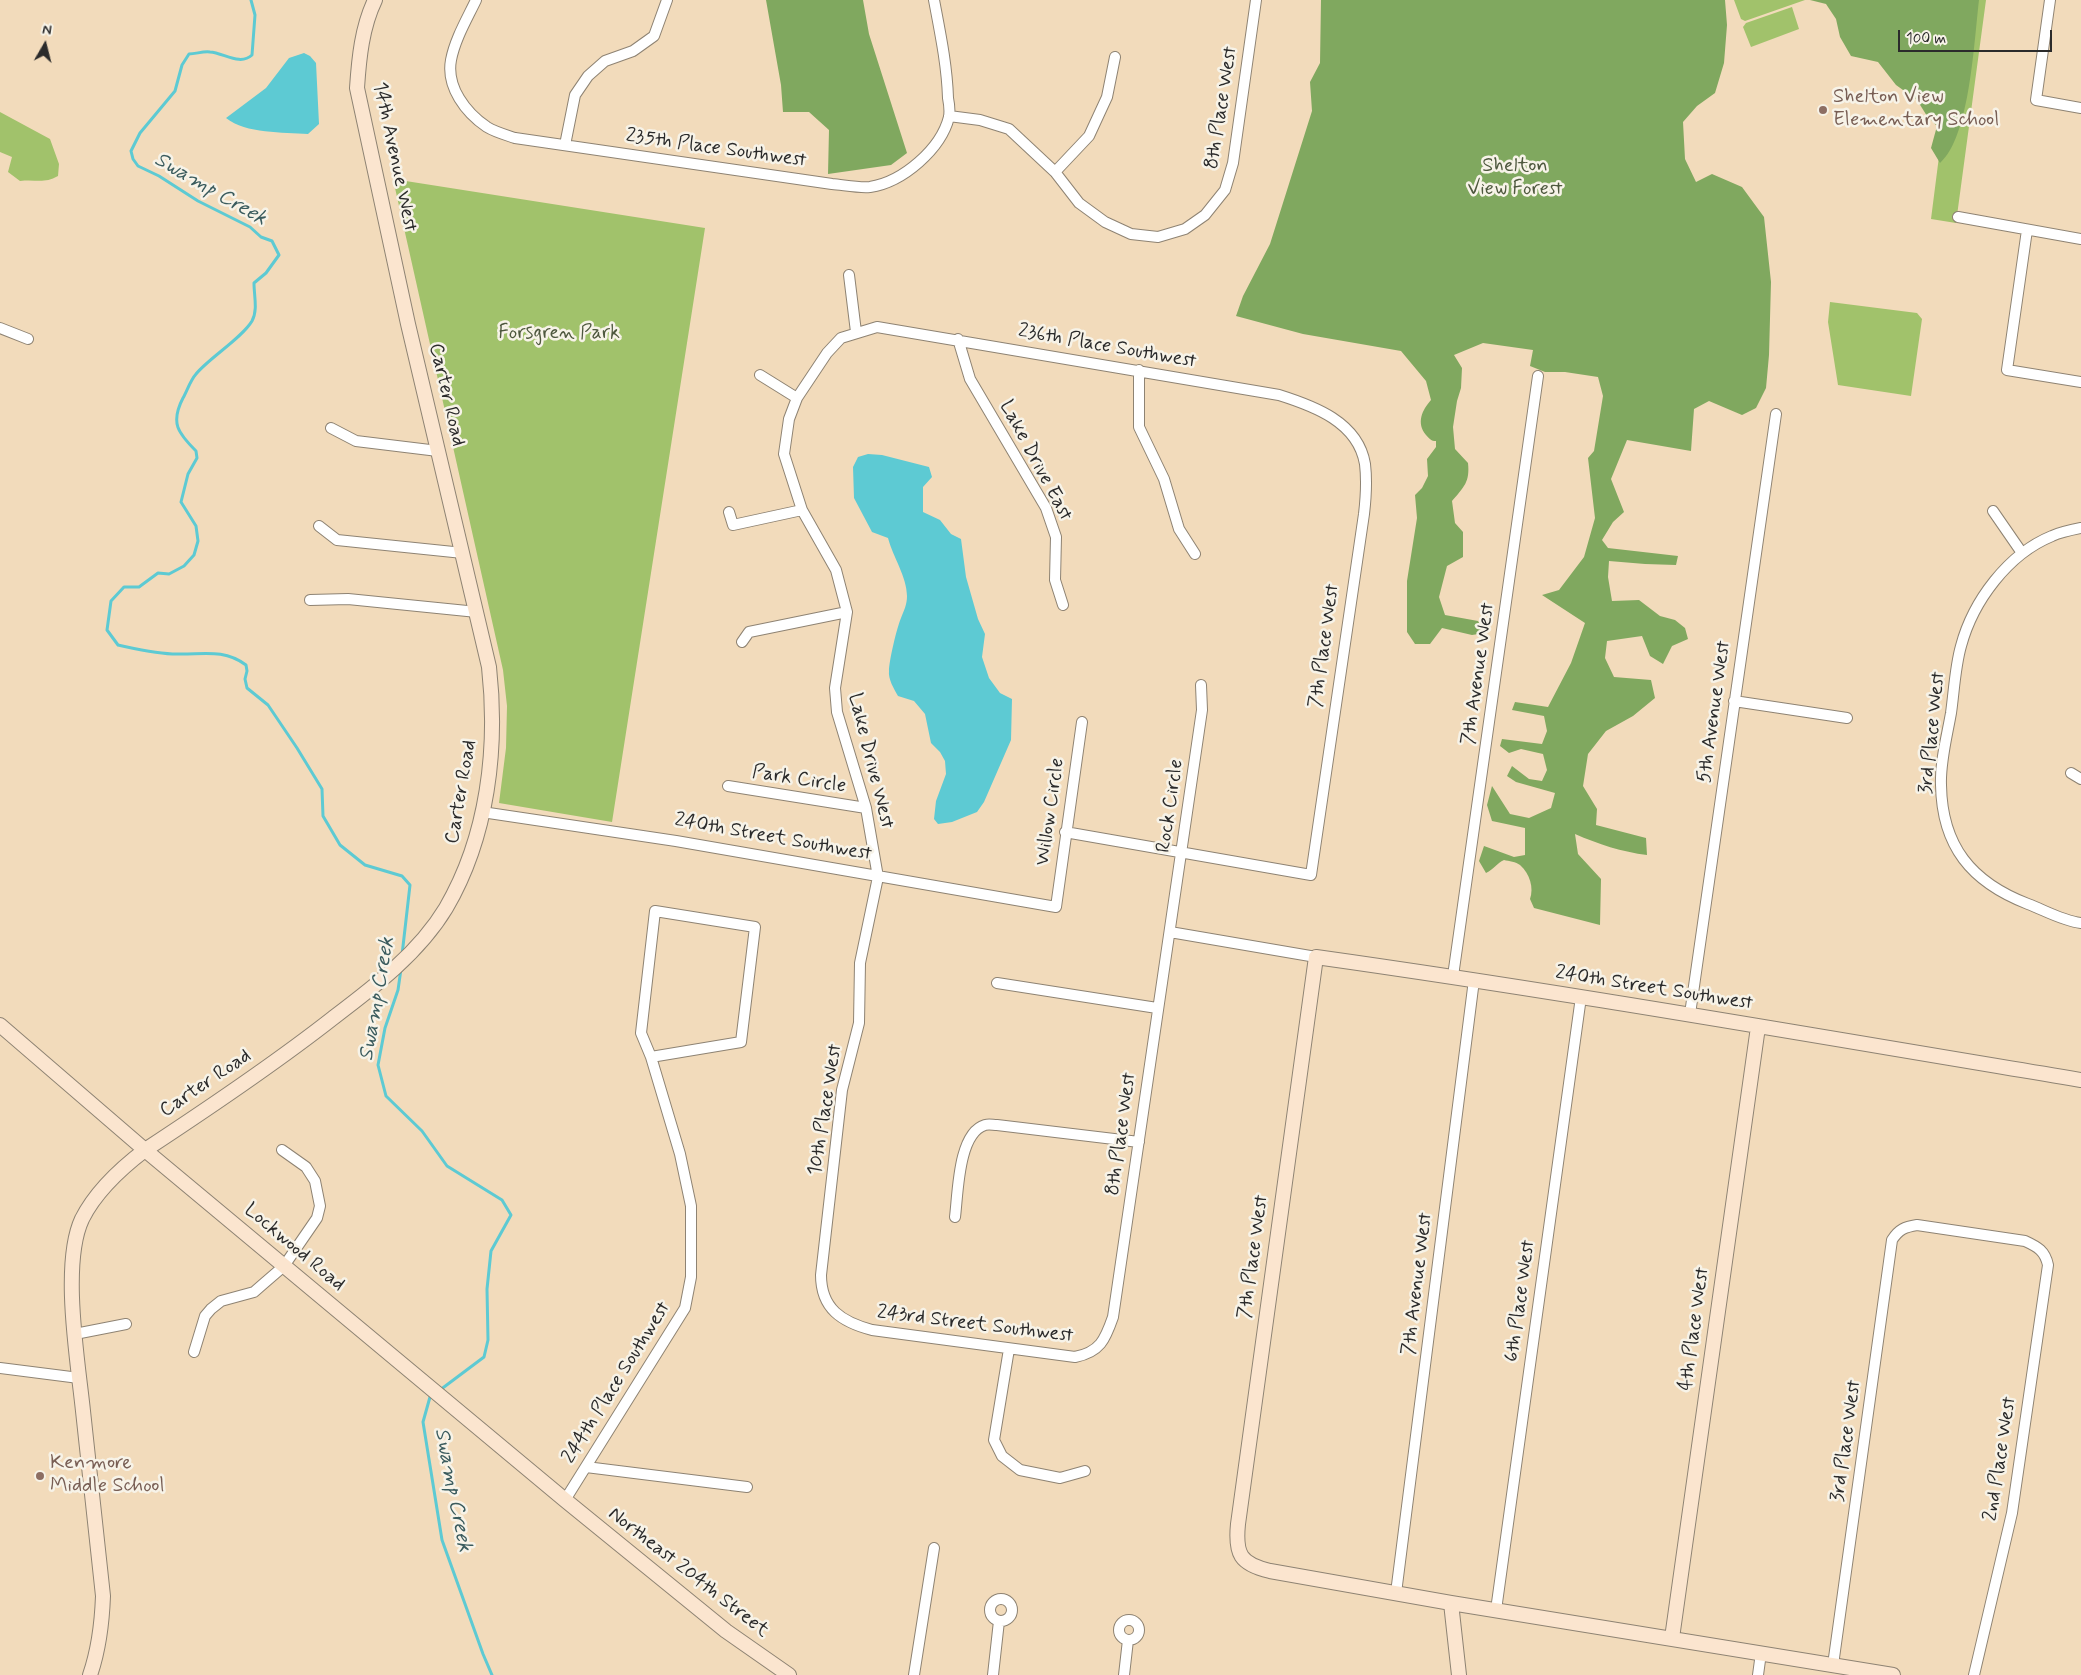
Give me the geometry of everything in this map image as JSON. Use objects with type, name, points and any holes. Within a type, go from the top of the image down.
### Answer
[{"type":"street","name":"14th Avenue West","points":[[376,0],[365,30],[359,56],[357,88],[408,324]]},
{"type":"street","name":"235th Place Southwest","points":[[476,0],[455,43],[450,62],[453,83],[459,100],[473,116],[488,128],[515,138],[832,184],[870,187],[909,171],[921,160],[938,139],[949,116]]},
{"type":"street","points":[[565,145],[576,95],[588,76],[605,61],[633,51],[654,36],[668,0]]},
{"type":"street","points":[[934,0],[947,74],[949,116]]},
{"type":"street","name":"8th Place West","points":[[949,116],[980,120],[1010,129],[1055,172],[1079,203],[1105,222],[1131,234],[1158,237],[1185,229],[1205,216],[1226,190],[1233,163],[1256,0]]},
{"type":"street","points":[[2050,0],[2036,100],[2081,108]]},
{"type":"street","points":[[1055,172],[1089,136],[1107,97],[1115,57]]},
{"type":"street","points":[[1958,217],[2081,239]]},
{"type":"street","points":[[2027,230],[2008,370],[2081,382]]},
{"type":"street","points":[[849,275],[856,332]]},
{"type":"street","name":"Carter Road","points":[[90,1675],[102,1627],[103,1596],[75,1334],[72,1266],[81,1221],[94,1199],[122,1168],[145,1150],[298,1046],[378,984],[420,943],[445,909],[466,870],[476,841],[482,812],[492,734],[493,702],[489,667],[408,324]]},
{"type":"street","name":"236th Place Southwest","points":[[856,332],[877,327],[958,339],[1279,395],[1308,404],[1329,415],[1345,427]]},
{"type":"street","points":[[0,328],[28,339]]},
{"type":"street","name":"Lake Drive West","points":[[856,332],[841,338],[827,353],[797,398],[789,419],[784,454],[802,510],[836,570],[847,612],[835,688],[837,712],[866,808],[878,877]]},
{"type":"street","name":"Lake Drive East","points":[[958,339],[970,378],[1046,508],[1056,537],[1055,580],[1063,605]]},
{"type":"street","points":[[1139,370],[1139,428],[1164,480],[1179,529],[1195,554]]},
{"type":"street","points":[[760,375],[797,398]]},
{"type":"street","name":"7th Avenue West","points":[[1454,976],[1538,376]]},
{"type":"street","name":"5th Avenue West","points":[[1690,1014],[1776,414]]},
{"type":"street","name":"7th Place West","points":[[1182,852],[1311,875],[1364,514],[1367,482],[1364,462],[1358,443],[1345,427]]},
{"type":"street","points":[[331,428],[356,442],[438,451]]},
{"type":"street","points":[[729,512],[733,524],[802,510]]},
{"type":"street","points":[[1993,511],[2022,553],[2051,536],[2081,528]]},
{"type":"street","points":[[318,526],[337,540],[463,552]]},
{"type":"street","name":"3rd Place West","points":[[2022,553],[2003,571],[1980,601],[1960,647],[1941,783],[1943,812],[1950,838],[1966,863],[1985,883],[2020,901],[2081,923]]},
{"type":"street","points":[[310,600],[348,599],[477,612]]},
{"type":"street","points":[[742,642],[749,632],[847,612]]},
{"type":"street","name":"Rock Circle","points":[[1170,932],[1202,710],[1201,685]]},
{"type":"street","points":[[1734,701],[1847,718]]},
{"type":"street","name":"Willow Circle","points":[[1056,908],[1082,722]]},
{"type":"street","points":[[2071,773],[2081,779]]},
{"type":"street","name":"Park Circle","points":[[728,786],[866,808]]},
{"type":"street","name":"240th Street Southwest","points":[[482,812],[676,840],[1056,908]]},
{"type":"street","points":[[1066,832],[1182,852]]},
{"type":"street","name":"10th Place West","points":[[838,1315],[825,1300],[821,1288],[821,1275],[842,1090],[859,1023],[860,963],[878,877]]},
{"type":"street","name":"244th Place Southwest","points":[[565,1500],[685,1308],[690,1277],[691,1206],[680,1154],[651,1057],[640,1033],[655,911],[754,927],[741,1042],[651,1057]]},
{"type":"street","name":"8th Place West","points":[[1106,1339],[1113,1317],[1157,1008],[1170,932]]},
{"type":"street","name":"240th Street Southwest","points":[[1170,932],[1220,942],[1454,976],[1690,1014],[2081,1080]]},
{"type":"street","name":"7th Place West","points":[[1316,957],[1236,1541],[1238,1552],[1249,1565],[1270,1571],[1396,1593]]},
{"type":"street","name":"7th Avenue West","points":[[1396,1593],[1474,980]]},
{"type":"street","points":[[997,983],[1157,1008]]},
{"type":"street","name":"6th Place West","points":[[1496,1610],[1581,997]]},
{"type":"street","name":"Lockwood Road","points":[[0,1025],[145,1150],[565,1500]]},
{"type":"street","name":"4th Place West","points":[[1672,1638],[1758,1026]]},
{"type":"street","points":[[955,1217],[964,1148],[972,1136],[984,1125],[997,1124],[1139,1142]]},
{"type":"street","points":[[194,1352],[205,1316],[211,1309],[221,1301],[254,1292],[284,1266],[317,1218],[320,1206],[315,1182],[306,1167],[282,1150]]},
{"type":"street","name":"2nd Place West","points":[[1905,1227],[1917,1225],[2025,1241],[2040,1248],[2046,1256],[2048,1265],[2012,1513],[1974,1675]]},
{"type":"street","name":"3rd Place West","points":[[1833,1665],[1892,1240],[1905,1227]]},
{"type":"street","name":"243rd Street Southwest","points":[[838,1315],[854,1325],[872,1330],[1075,1357],[1088,1354],[1106,1339]]},
{"type":"street","points":[[75,1334],[126,1324]]},
{"type":"street","points":[[1009,1349],[994,1440],[1002,1456],[1020,1470],[1060,1478],[1085,1471]]},
{"type":"street","points":[[0,1368],[79,1378]]},
{"type":"street","points":[[586,1467],[747,1487]]},
{"type":"street","name":"Northeast 204th Street","points":[[565,1500],[726,1631],[788,1675]]},
{"type":"street","points":[[914,1675],[934,1548]]},
{"type":"street","points":[[1396,1593],[1893,1675]]},
{"type":"street","points":[[1451,1603],[1459,1675]]},
{"type":"street","points":[[993,1675],[1000,1621]]},
{"type":"street","points":[[1124,1675],[1128,1640]]},
{"type":"street","points":[[1758,1675],[1761,1653]]},
{"type":"green space","points":[[766,0],[863,0],[869,34],[907,153],[891,165],[828,174],[829,130],[809,112],[783,112],[781,85]]},
{"type":"green space","name":"Shelton View Forest","points":[[1321,0],[1725,0],[1727,25],[1724,63],[1715,93],[1697,106],[1683,122],[1685,159],[1696,182],[1712,174],[1742,187],[1764,217],[1771,282],[1766,388],[1756,408],[1742,415],[1709,401],[1694,409],[1691,451],[1627,440],[1611,479],[1624,512],[1613,522],[1602,540],[1608,548],[1678,556],[1676,565],[1609,561],[1608,577],[1612,601],[1639,600],[1660,616],[1675,620],[1685,628],[1688,639],[1672,646],[1663,664],[1650,656],[1642,636],[1607,641],[1605,658],[1614,677],[1651,680],[1655,698],[1633,716],[1606,731],[1588,754],[1583,786],[1597,809],[1596,825],[1646,838],[1647,855],[1610,847],[1575,834],[1578,854],[1601,879],[1600,925],[1534,908],[1530,899],[1532,890],[1530,881],[1520,865],[1504,860],[1486,873],[1479,861],[1484,846],[1514,857],[1525,855],[1525,828],[1492,821],[1487,805],[1492,786],[1510,814],[1529,818],[1551,808],[1555,793],[1516,782],[1507,776],[1512,766],[1529,779],[1542,781],[1547,770],[1543,754],[1521,749],[1509,753],[1500,746],[1502,739],[1542,744],[1547,731],[1544,716],[1512,710],[1515,702],[1548,707],[1571,663],[1585,623],[1542,595],[1559,590],[1584,557],[1595,518],[1588,458],[1594,451],[1603,396],[1598,377],[1565,372],[1545,372],[1530,366],[1533,350],[1483,343],[1454,355],[1462,368],[1461,388],[1453,427],[1455,449],[1468,463],[1467,480],[1452,501],[1455,523],[1463,532],[1463,557],[1447,566],[1439,597],[1445,615],[1478,621],[1485,633],[1472,635],[1442,628],[1430,644],[1415,644],[1407,632],[1407,581],[1417,518],[1415,495],[1422,488],[1428,476],[1427,459],[1436,447],[1436,441],[1426,435],[1421,426],[1421,417],[1431,400],[1426,381],[1401,351],[1303,334],[1236,316],[1243,296],[1270,244],[1312,111],[1310,82],[1320,63]]},
{"type":"green space","points":[[1734,0],[1805,0],[1745,21],[1741,19]]},
{"type":"green space","points":[[1810,0],[1979,0],[1969,87],[1964,111],[1950,150],[1940,163],[1931,148],[1937,126],[1927,116],[1917,100],[1896,85],[1878,62],[1851,56],[1840,37],[1836,19],[1826,4]]},
{"type":"green space","points":[[1959,0],[1986,0],[1956,223],[1931,219]]},
{"type":"green space","points":[[1792,7],[1799,29],[1751,47],[1743,27],[1746,23]]},
{"type":"green space","points":[[0,112],[50,139],[59,164],[58,176],[44,181],[20,181],[8,172],[12,157],[0,152]]},
{"type":"green space","name":"Forsgren Park","points":[[393,179],[705,228],[612,822],[499,803],[506,748],[507,706],[503,670]]},
{"type":"green space","points":[[1830,302],[1917,313],[1922,319],[1911,396],[1838,385],[1828,322]]},
{"type":"water","points":[[304,53],[310,56],[316,63],[319,124],[308,134],[254,130],[226,118],[266,88],[289,58]]},
{"type":"water","points":[[868,454],[882,455],[929,467],[932,477],[923,487],[923,512],[940,520],[951,534],[961,539],[966,577],[978,619],[985,634],[982,657],[989,678],[1000,693],[1012,699],[1011,740],[984,802],[977,812],[952,822],[938,824],[934,819],[936,801],[946,774],[945,761],[940,752],[931,743],[925,714],[914,701],[898,696],[889,677],[889,666],[907,596],[902,574],[888,538],[872,532],[854,498],[853,467],[858,457]]},
{"type":"waterway","name":"Swamp Creek","points":[[251,0],[255,15],[252,55],[247,58],[237,59],[210,52],[189,54],[182,65],[175,91],[140,133],[131,151],[133,159],[138,166],[159,176],[198,201],[250,227],[261,237],[272,241],[279,255],[266,273],[254,283],[255,308],[252,321],[241,334],[196,374],[190,383],[177,414],[178,427],[185,439],[196,451],[197,458],[188,474],[181,502],[196,526],[198,541],[194,555],[184,566],[169,574],[158,573],[139,587],[124,587],[111,601],[107,630],[118,645],[162,653],[220,654],[229,656],[246,665],[245,679],[247,688],[268,705],[322,789],[323,816],[340,845],[365,865],[402,876],[410,885],[402,955]]},
{"type":"waterway","name":"Swamp Creek","points":[[401,969],[398,990],[385,1028],[378,1065],[386,1096],[422,1131],[447,1166],[502,1200],[511,1215],[491,1251],[487,1289],[488,1340],[484,1357],[440,1390]]},
{"type":"waterway","name":"Swamp Creek","points":[[433,1395],[430,1397],[423,1422],[442,1540],[492,1675]]},
{"type":"place","name":"Shelton View Elementary School","points":[[1823,110]]},
{"type":"place","name":"Kenmore Middle School","points":[[40,1476]]}]
